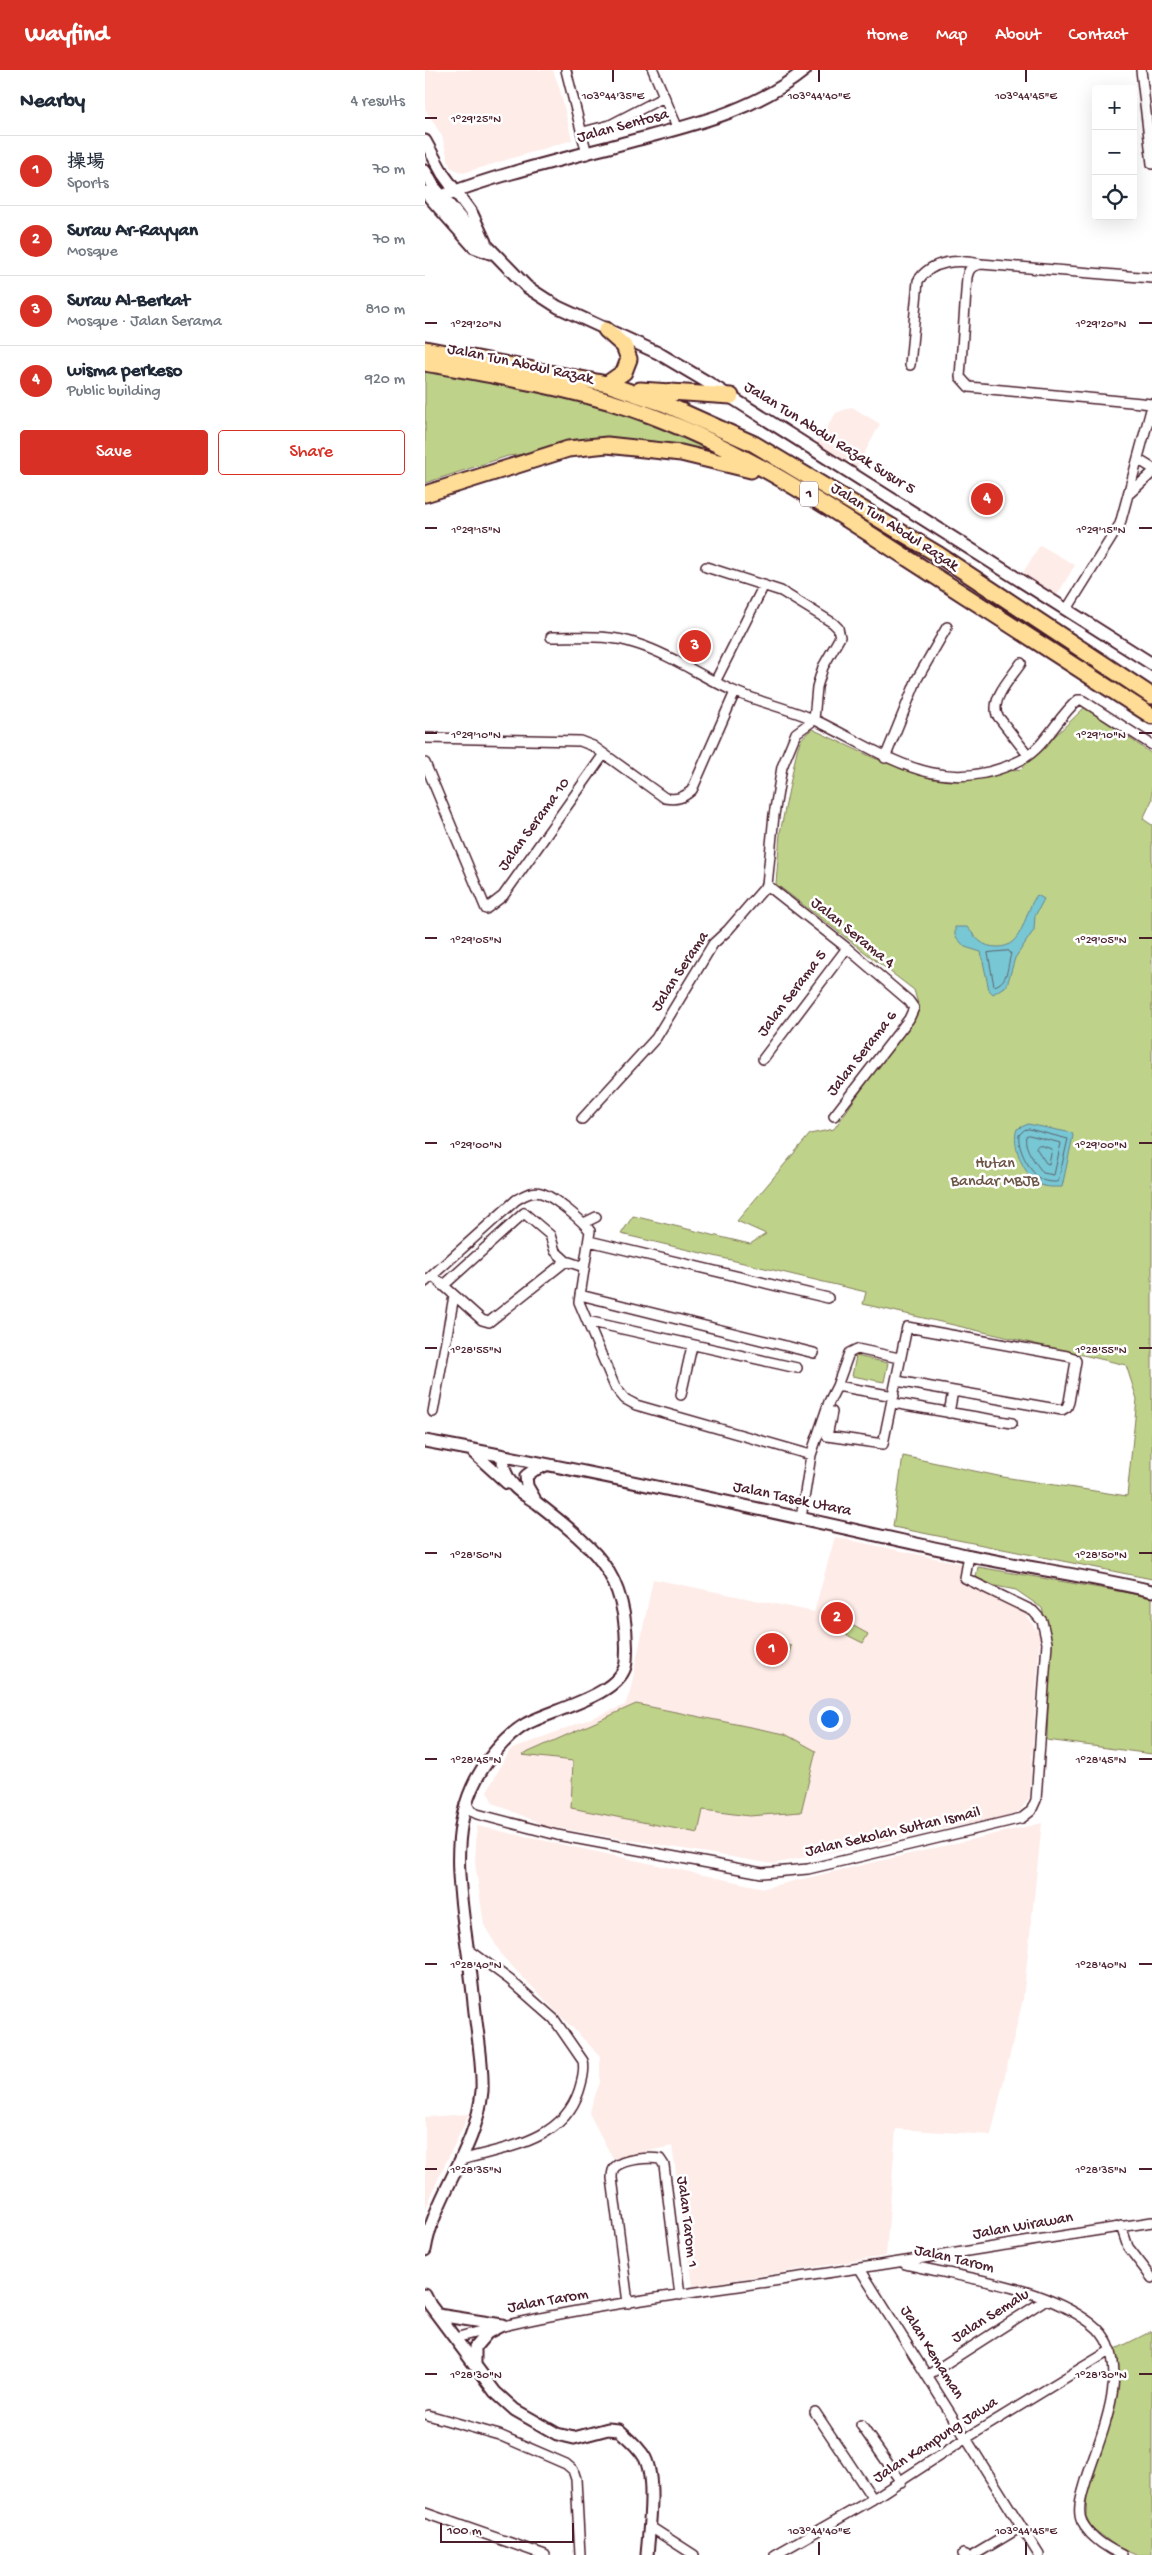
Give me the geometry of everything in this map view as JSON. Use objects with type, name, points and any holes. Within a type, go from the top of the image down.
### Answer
[{"type":"highway","points":[[606,330],[624,346],[629,359],[624,372],[614,386]]},
{"type":"highway","name":"Jalan Tun Abdul Razak","points":[[425,349],[614,386],[665,404],[754,444],[829,487],[939,556],[1152,696]]},
{"type":"highway","name":"Jalan Tun Abdul Razak","points":[[425,363],[491,375],[601,400],[635,410],[724,448],[812,496],[1152,716]]},
{"type":"highway","points":[[614,386],[731,396]]},
{"type":"highway","points":[[425,494],[568,449],[607,445],[681,454],[746,468],[812,496]]},
{"type":"street","points":[[566,70],[587,154]]},
{"type":"street","points":[[653,70],[678,129]]},
{"type":"street","name":"Jalan Sentosa","points":[[441,196],[510,173],[718,118],[781,89],[805,70]]},
{"type":"street","points":[[1141,70],[1152,164]]},
{"type":"street","points":[[583,132],[610,125],[664,97]]},
{"type":"street","name":"Jalan Tun Abdul Razak Susur 5","points":[[425,141],[455,191],[472,214],[489,251]]},
{"type":"street","name":"Jalan Tun Abdul Razak Susur 5","points":[[425,171],[441,196],[489,251],[514,276],[541,298],[658,353],[731,396],[1152,664]]},
{"type":"street","points":[[425,192],[474,248],[489,251]]},
{"type":"street","points":[[910,365],[918,281],[924,272],[950,262],[968,261],[981,264],[1152,278]]},
{"type":"street","points":[[981,264],[974,265],[969,270],[967,277],[960,376],[969,387],[1152,405],[1139,460],[1119,524],[1067,609]]},
{"type":"street","points":[[1139,460],[1152,468]]},
{"type":"street","points":[[1129,494],[1152,473]]},
{"type":"street","points":[[706,566],[781,592],[838,628],[840,637],[823,667],[817,687],[814,720],[796,733],[782,767],[774,815],[767,885]]},
{"type":"street","points":[[715,682],[764,585]]},
{"type":"street","points":[[885,758],[917,679],[947,627]]},
{"type":"street","points":[[551,637],[597,636],[638,644],[735,692],[814,720],[885,758],[928,772],[959,776],[986,772],[1028,755],[1077,700],[1082,700],[1152,745]]},
{"type":"street","points":[[1021,663],[996,701],[995,708],[997,715],[1028,755]]},
{"type":"street","points":[[425,738],[580,741],[604,754],[665,798],[674,800],[685,797],[692,790],[735,692]]},
{"type":"street","name":"Jalan Serama 10","points":[[425,763],[486,909],[503,896],[604,754]]},
{"type":"street","name":"Jalan Serama 4","points":[[767,885],[847,948],[909,1001],[915,1010]]},
{"type":"street","name":"Jalan Serama","points":[[581,1119],[656,1038],[713,944],[728,930],[767,885]]},
{"type":"street","name":"Jalan Serama 5","points":[[763,1059],[847,948]]},
{"type":"street","name":"Jalan Serama 6","points":[[834,1116],[915,1010]]},
{"type":"street","points":[[438,1281],[524,1195],[535,1192],[544,1194],[585,1223],[589,1231],[589,1241],[582,1266],[579,1302],[615,1387],[625,1398],[636,1405],[811,1455]]},
{"type":"street","points":[[425,1282],[438,1281],[524,1213],[550,1235],[555,1251],[566,1262],[582,1266]]},
{"type":"street","points":[[585,1223],[596,1217]]},
{"type":"street","points":[[589,1241],[828,1298]]},
{"type":"street","points":[[438,1281],[481,1320],[489,1322],[566,1262]]},
{"type":"street","points":[[433,1412],[454,1296]]},
{"type":"street","points":[[580,1296],[814,1353]]},
{"type":"street","points":[[587,1320],[692,1346],[797,1368]]},
{"type":"street","points":[[826,1411],[832,1412],[827,1436],[883,1444],[897,1381],[899,1358],[907,1328],[1075,1359],[1069,1402],[1064,1410],[897,1381]]},
{"type":"street","points":[[681,1395],[692,1346]]},
{"type":"street","points":[[801,1518],[811,1455],[849,1353],[855,1349],[899,1358]]},
{"type":"street","points":[[837,1386],[949,1413],[1012,1424]]},
{"type":"street","points":[[949,1413],[953,1391]]},
{"type":"street","name":"Jalan Tasek Utara","points":[[425,1442],[503,1456],[969,1555],[1093,1577],[1152,1591]]},
{"type":"street","points":[[470,1450],[516,1491],[525,1494]]},
{"type":"street","points":[[425,2250],[431,2228],[475,2124],[482,2092],[481,2059],[461,1897],[459,1855],[459,1835],[472,1788],[484,1768],[509,1738],[525,1725],[607,1688],[620,1677],[626,1666],[621,1604],[611,1576],[577,1536],[514,1486],[507,1475],[503,1456]]},
{"type":"street","points":[[538,1504],[525,1479],[529,1472],[546,1465]]},
{"type":"street","name":"Jalan Sekolah Sultan Ismail","points":[[467,1804],[471,1812],[557,1835],[762,1873],[808,1870],[1022,1818],[1031,1812],[1037,1800],[1047,1644],[1045,1629],[1033,1611],[965,1578],[969,1555]]},
{"type":"street","points":[[461,2160],[536,2138],[561,2123],[575,2102],[584,2068],[583,2061],[554,2019],[510,1980],[468,1949]]},
{"type":"street","name":"Jalan Tarom 1","points":[[628,2303],[612,2178],[613,2170],[617,2165],[644,2159],[659,2159],[664,2165],[680,2295]]},
{"type":"street","name":"Jalan Wirawan","points":[[899,2263],[1152,2222]]},
{"type":"street","points":[[1121,2226],[1128,2248],[1152,2278]]},
{"type":"street","points":[[933,2258],[935,2267],[939,2272]]},
{"type":"street","name":"Jalan Tarom","points":[[455,2338],[502,2325],[628,2303],[899,2263],[1014,2288],[1067,2309],[1093,2325],[1105,2338],[1111,2350],[1114,2380],[1110,2408],[1081,2498],[1081,2520],[1091,2534],[1122,2555]]},
{"type":"street","name":"Jalan Kemaman","points":[[860,2269],[1039,2555]]},
{"type":"street","points":[[425,2295],[495,2392],[515,2410],[557,2434],[574,2438],[607,2429],[619,2430],[629,2438],[646,2459],[650,2480],[647,2555]]},
{"type":"street","name":"Jalan Semalu","points":[[928,2375],[1045,2300]]},
{"type":"street","points":[[438,2315],[502,2325]]},
{"type":"street","points":[[475,2364],[475,2346],[487,2333],[502,2325]]},
{"type":"street","name":"Jalan Kampung Jawa","points":[[775,2555],[901,2482],[965,2439],[1111,2350]]},
{"type":"street","points":[[815,2412],[873,2499]]},
{"type":"street","points":[[428,2415],[499,2435],[566,2464],[573,2470],[576,2479],[580,2555]]},
{"type":"street","points":[[861,2425],[901,2482]]},
{"type":"street","points":[[425,2513],[545,2555]]},
{"type":"street","points":[[649,2526],[694,2555]]},
{"type":"street","points":[[974,2555],[1021,2527]]},
{"type":"shaded area","points":[[425,70],[553,70],[560,90],[572,140],[463,173],[450,167],[442,136],[425,109]]},
{"type":"shaded area","points":[[852,407],[880,424],[856,469],[816,444],[836,413]]},
{"type":"shaded area","points":[[1040,545],[1075,565],[1056,597],[1022,574]]},
{"type":"shaded area","points":[[835,1537],[973,1566],[969,1586],[1023,1610],[1040,1635],[1029,1798],[1020,1811],[1005,1816],[773,1864],[546,1826],[493,1803],[487,1791],[510,1750],[625,1705],[630,1692],[653,1579],[814,1612]]},
{"type":"shaded area","points":[[1042,1823],[1023,1999],[991,2135],[896,2129],[886,2256],[693,2286],[672,2146],[613,2159],[589,2113],[600,2082],[600,2056],[503,1957],[484,1925],[475,1862],[477,1826],[764,1888]]},
{"type":"shaded area","points":[[469,2114],[438,2179],[425,2211],[425,2117]]},
{"type":"green space","points":[[425,370],[624,409],[743,460],[608,445],[508,456],[425,483]]},
{"type":"green space","name":"Hutan Bandar MBJB","points":[[1085,707],[1152,754],[1152,800],[1143,819],[1152,825],[1152,1579],[893,1527],[903,1456],[1003,1477],[1127,1496],[1137,1399],[1126,1365],[863,1304],[866,1292],[621,1234],[633,1216],[750,1244],[766,1234],[737,1221],[810,1134],[834,1129],[919,1007],[914,990],[776,884],[780,833],[797,750],[801,739],[812,729],[874,758],[933,779],[977,777],[1021,769]]},
{"type":"green space","points":[[856,1356],[888,1363],[884,1382],[852,1376]]},
{"type":"green space","points":[[978,1567],[1152,1597],[1152,1754],[1047,1740],[1050,1642],[1042,1608],[1016,1590],[975,1582]]},
{"type":"green space","points":[[850,1624],[868,1634],[863,1643],[845,1634]]},
{"type":"green space","points":[[756,1639],[791,1646],[788,1658],[753,1651]]},
{"type":"green space","points":[[636,1704],[785,1734],[816,1751],[801,1812],[749,1816],[703,1810],[698,1833],[571,1808],[573,1761],[522,1755]]},
{"type":"green space","points":[[1152,2331],[1152,2555],[1136,2555],[1117,2547],[1091,2527],[1086,2516],[1087,2495],[1117,2374],[1116,2349]]},
{"type":"water","points":[[1037,895],[1044,899],[1035,916],[1034,930],[1015,958],[1007,985],[993,994],[989,990],[981,952],[965,947],[955,936],[955,927],[967,927],[983,944],[992,947],[1007,945],[1018,935]]},
{"type":"water","points":[[1028,1124],[1072,1133],[1073,1136],[1062,1187],[1049,1187],[1039,1184],[1031,1177],[1023,1165],[1017,1150],[1016,1135],[1017,1129]]},
{"type":"place","name":"wisma perkeso","points":[[987,499]]},
{"type":"place","name":"Surau Al-Berkat","points":[[695,646]]},
{"type":"place","name":"Surau Ar-Rayyan","points":[[837,1618]]},
{"type":"place","name":"操場","points":[[772,1649]]}]
